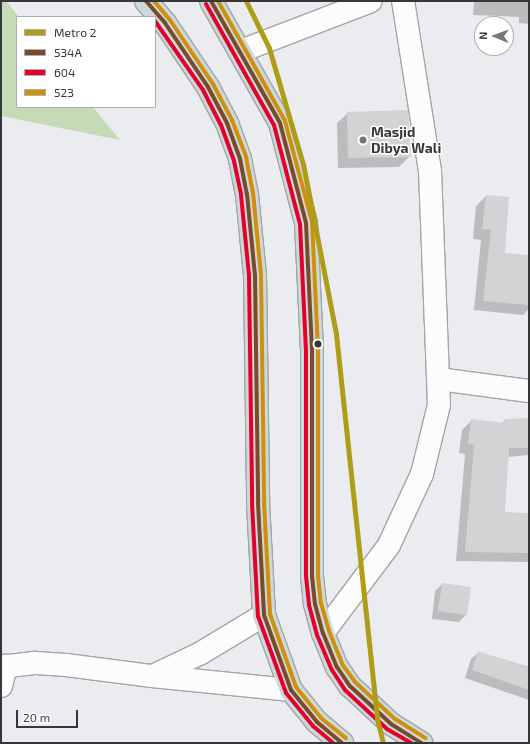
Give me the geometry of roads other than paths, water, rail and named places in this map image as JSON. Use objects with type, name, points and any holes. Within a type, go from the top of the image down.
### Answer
[{"type":"highway","points":[[146,1],[187,55],[223,117],[240,159],[247,194],[255,275],[258,503],[264,615],[291,690],[317,722],[342,743]]},
{"type":"highway","points":[[211,1],[241,51],[280,123],[306,223],[312,342],[312,576],[315,604],[323,634],[337,667],[350,686],[391,724],[422,743]]},
{"type":"street","points":[[241,51],[371,1]]},
{"type":"street","points":[[323,634],[389,545],[422,474],[439,405],[430,170],[403,1]]},
{"type":"street","points":[[439,379],[529,391]]},
{"type":"street","points":[[152,676],[201,653],[264,615]]},
{"type":"street","points":[[3,673],[66,665],[152,676],[291,690]]},
{"type":"metro line","name":"2","points":[[246,1],[269,48],[303,164],[336,334],[377,719],[383,743]]},
{"type":"place","name":"Masjid Dibya Wali","points":[[363,140]]}]
